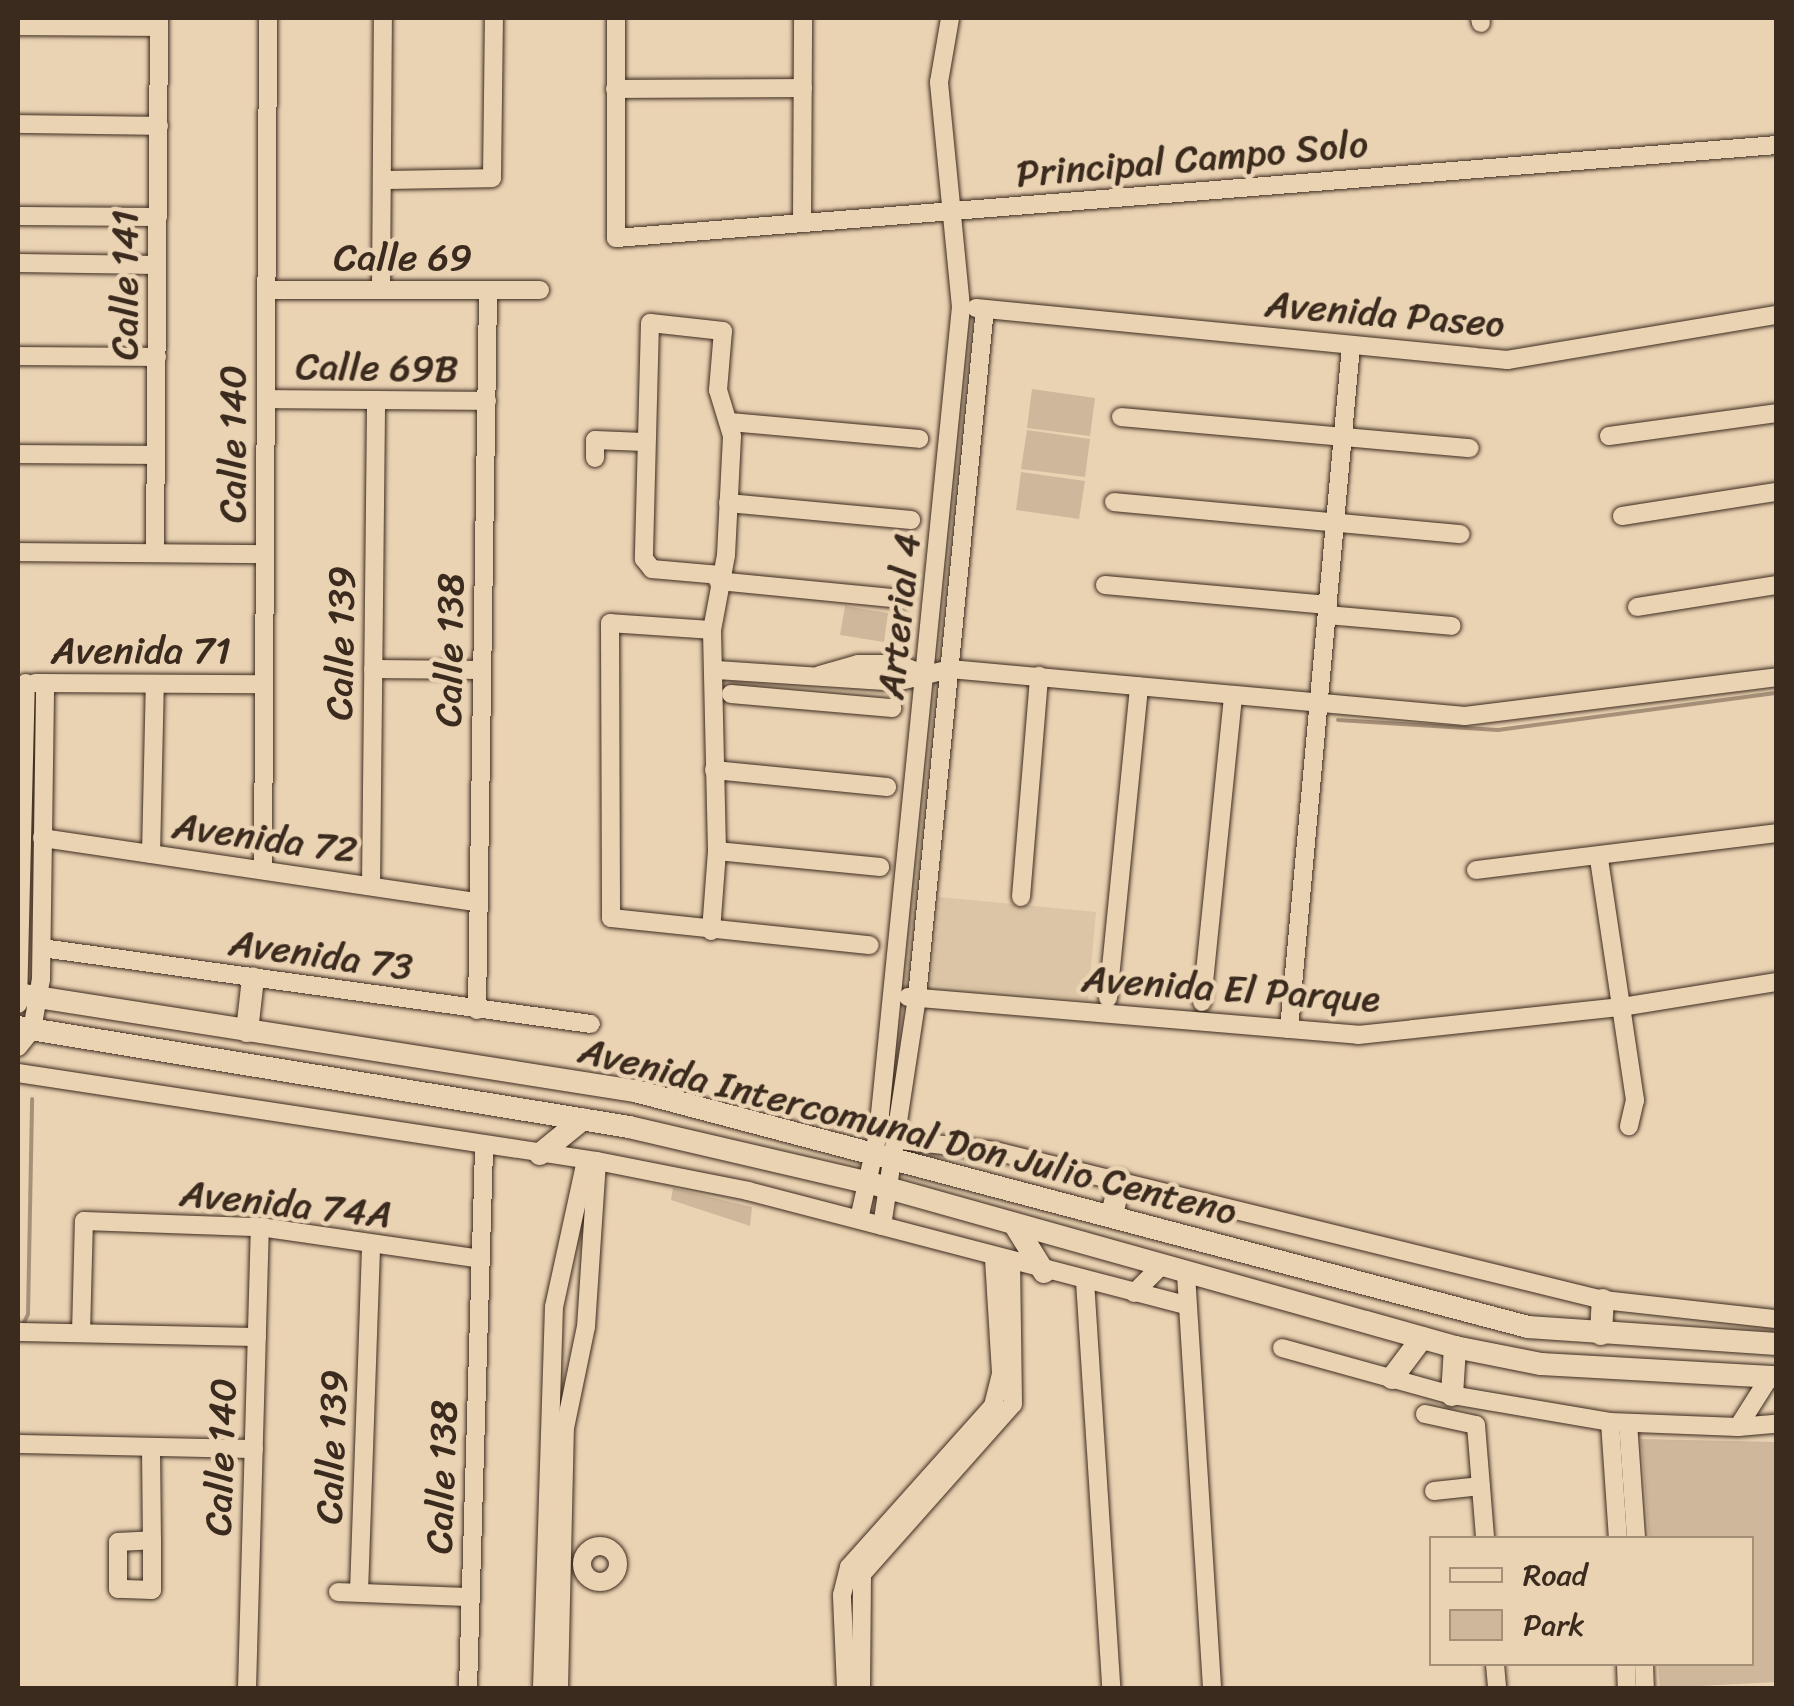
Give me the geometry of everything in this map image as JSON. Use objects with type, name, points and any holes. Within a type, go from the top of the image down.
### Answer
[{"type":"main road","points":[[248,1032],[253,978]]},
{"type":"main road","name":"Avenida Intercomunal Don Julio Centeno","points":[[23,998],[636,1091],[891,1150],[1416,1302],[1528,1327],[1776,1344]]},
{"type":"main road","name":"Avenida Intercomunal Don Julio Centeno","points":[[22,1035],[583,1119],[881,1186],[1455,1347],[1636,1374],[1773,1378]]},
{"type":"main road","points":[[540,1154],[583,1119]]},
{"type":"main road","points":[[1112,1215],[1120,1181]]},
{"type":"main road","points":[[1016,1226],[1044,1272]]},
{"type":"main road","points":[[1601,1334],[1604,1300]]},
{"type":"main road","points":[[1392,1378],[1422,1338]]},
{"type":"main road","points":[[1452,1395],[1455,1347]]},
{"type":"street","name":"Calle 140","points":[[263,870],[268,18]]},
{"type":"street","points":[[381,290],[383,18]]},
{"type":"street","points":[[382,180],[494,175],[494,18]]},
{"type":"street","points":[[616,18],[615,88],[803,88]]},
{"type":"street","points":[[802,223],[803,18]]},
{"type":"street","name":"Arterial 4","points":[[891,1150],[893,995],[961,307],[938,82],[950,18]]},
{"type":"street","points":[[18,26],[159,22]]},
{"type":"street","name":"Calle 141","points":[[155,553],[159,22]]},
{"type":"street","name":"Principal Campo Solo","points":[[615,88],[613,236],[1776,145]]},
{"type":"street","points":[[18,124],[158,126]]},
{"type":"street","points":[[18,216],[158,217]]},
{"type":"street","points":[[18,263],[158,264]]},
{"type":"street","name":"Calle 69","points":[[267,290],[540,290]]},
{"type":"street","name":"Calle 138","points":[[477,1010],[488,290]]},
{"type":"street","points":[[961,307],[985,309]]},
{"type":"street","name":"Arterial 4","points":[[882,1226],[881,1186],[891,1150],[917,998],[985,309]]},
{"type":"street","name":"Avenida Paseo","points":[[985,309],[1507,360],[1776,315]]},
{"type":"street","points":[[711,931],[717,851],[717,670],[712,630],[719,578],[728,503],[730,422],[718,390],[721,328],[650,323],[644,442],[647,564],[719,578],[903,599]]},
{"type":"street","points":[[1289,1029],[1351,346]]},
{"type":"street","points":[[18,356],[157,358]]},
{"type":"street","name":"Calle 69B","points":[[266,399],[487,401]]},
{"type":"street","name":"Calle 139","points":[[371,886],[376,400]]},
{"type":"street","points":[[1609,436],[1776,413]]},
{"type":"street","points":[[1121,416],[1470,448]]},
{"type":"street","points":[[730,422],[919,439]]},
{"type":"street","points":[[595,458],[595,440],[644,442]]},
{"type":"street","points":[[18,454],[156,455]]},
{"type":"street","points":[[1622,516],[1776,492]]},
{"type":"street","points":[[1114,502],[1461,534]]},
{"type":"street","points":[[728,503],[911,520]]},
{"type":"street","points":[[18,552],[265,554]]},
{"type":"street","points":[[1637,607],[1776,585]]},
{"type":"street","points":[[1105,586],[1452,626]]},
{"type":"street","points":[[712,630],[610,625],[611,918],[870,945]]},
{"type":"street","points":[[717,670],[815,677],[872,664],[898,664],[926,675],[950,668],[1233,696],[1503,714],[1776,677]]},
{"type":"street","points":[[373,669],[482,670]]},
{"type":"street","points":[[780,698],[784,675]]},
{"type":"street","points":[[1021,897],[1039,676]]},
{"type":"street","points":[[22,1035],[28,945],[42,838],[30,683]]},
{"type":"street","points":[[28,945],[30,683]]},
{"type":"street","name":"Avenida 71","points":[[30,683],[264,684]]},
{"type":"street","points":[[151,854],[155,684]]},
{"type":"street","points":[[1108,998],[1139,687]]},
{"type":"street","points":[[731,694],[892,708]]},
{"type":"street","points":[[1202,1002],[1233,696]]},
{"type":"street","points":[[714,770],[887,787]]},
{"type":"street","points":[[1476,870],[1599,859],[1776,832]]},
{"type":"street","name":"Avenida 72","points":[[42,838],[478,902]]},
{"type":"street","points":[[717,851],[880,867]]},
{"type":"street","points":[[1599,859],[1635,1100],[1629,1126]]},
{"type":"street","name":"Avenida 73","points":[[28,945],[591,1024]]},
{"type":"street","name":"Avenida El Parque","points":[[893,995],[1289,1029],[1407,1032],[1622,1007],[1776,982]]},
{"type":"street","points":[[18,1074],[484,1148],[591,1160],[859,1220],[1044,1272],[1187,1305]]},
{"type":"street","name":"Calle 138","points":[[468,1688],[484,1148]]},
{"type":"street","name":"Avenida Intercomunal Don Julio Centeno","points":[[891,1150],[995,1151],[1604,1300],[1776,1319]]},
{"type":"street","points":[[558,1688],[550,1367],[554,1307],[591,1160]]},
{"type":"street","points":[[542,1688],[565,1428],[578,1370],[591,1160]]},
{"type":"street","name":"Arterial 4","points":[[859,1220],[881,1186]]},
{"type":"street","name":"Avenida 74A","points":[[81,1333],[84,1221],[260,1227],[481,1259]]},
{"type":"street","name":"Calle 140","points":[[247,1688],[260,1227]]},
{"type":"street","name":"Calle 139","points":[[359,1592],[372,1244]]},
{"type":"street","points":[[846,1688],[853,1578],[1014,1404],[1003,1260]]},
{"type":"street","points":[[1134,1292],[1160,1267]]},
{"type":"street","points":[[1186,1274],[1212,1688]]},
{"type":"street","points":[[1085,1281],[1111,1688]]},
{"type":"street","points":[[22,1332],[257,1337]]},
{"type":"street","points":[[1282,1348],[1452,1395],[1619,1422],[1776,1424]]},
{"type":"street","points":[[550,1367],[578,1370]]},
{"type":"street","name":"Avenida Intercomunal Don Julio Centeno","points":[[1738,1426],[1773,1378]]},
{"type":"street","points":[[1425,1414],[1476,1425],[1485,1536]]},
{"type":"street","points":[[1618,1536],[1619,1422]]},
{"type":"street","points":[[1619,1422],[1636,1536]]},
{"type":"street","points":[[18,1444],[254,1449]]},
{"type":"street","points":[[151,1448],[152,1540]]},
{"type":"street","points":[[1434,1491],[1481,1486]]},
{"type":"street","points":[[553,1556],[582,1563]]},
{"type":"street","points":[[853,1578],[861,1688]]},
{"type":"street","points":[[338,1592],[471,1597]]},
{"type":"shaded area","points":[[939,897],[1096,912],[1088,1000],[931,985]]},
{"type":"green space","points":[[1032,389],[1095,398],[1090,436],[1027,428]]},
{"type":"green space","points":[[1027,430],[1090,439],[1085,477],[1021,469]]},
{"type":"green space","points":[[1021,472],[1085,481],[1079,519],[1016,510]]},
{"type":"green space","points":[[845,606],[888,613],[884,642],[840,635]]},
{"type":"green space","points":[[673,1188],[752,1207],[750,1226],[671,1200]]},
{"type":"green space","points":[[1641,1439],[1776,1442],[1776,1682],[1660,1688],[1658,1666],[1754,1666],[1754,1536],[1649,1536]]},
{"type":"waterway","points":[[1338,720],[1498,730],[1776,693]]},
{"type":"waterway","points":[[22,1327],[28,1314],[32,1099]]}]
